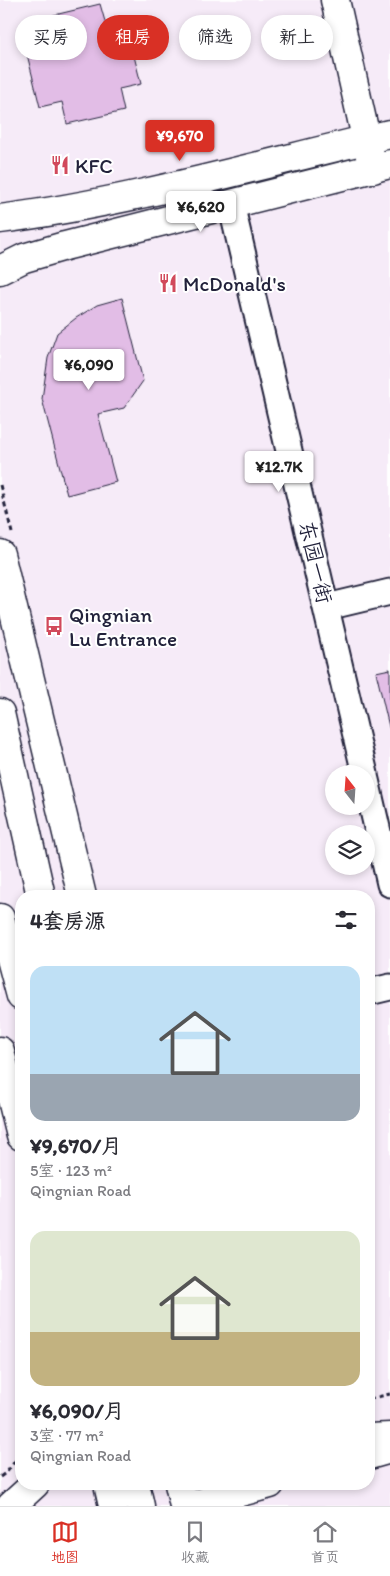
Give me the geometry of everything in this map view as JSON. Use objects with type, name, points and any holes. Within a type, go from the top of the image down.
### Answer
[{"type":"main road","points":[[0,270],[24,258],[65,246],[231,204],[385,170],[378,137],[335,0]]},
{"type":"main road","points":[[0,219],[33,215],[162,188],[378,137]]},
{"type":"main road","points":[[7,548],[81,890]]},
{"type":"main road","points":[[0,713],[28,846],[39,890]]},
{"type":"main road","points":[[0,918],[15,974]]},
{"type":"main road","points":[[0,1051],[15,1112]]},
{"type":"main road","points":[[375,1438],[390,1437]]},
{"type":"main road","points":[[375,1453],[390,1448]]},
{"type":"main road","points":[[11,1506],[28,1490]]},
{"type":"main road","points":[[109,1490],[113,1506]]},
{"type":"main road","points":[[136,1490],[140,1506]]},
{"type":"main road","points":[[180,1490],[184,1506]]},
{"type":"main road","points":[[189,1506],[218,1496],[244,1490]]},
{"type":"street","name":"东园一街","points":[[231,204],[363,765]]},
{"type":"street","points":[[327,607],[390,592]]},
{"type":"street","points":[[374,815],[390,884]]},
{"type":"street","points":[[375,991],[390,987]]},
{"type":"path","points":[[0,485],[7,548]]},
{"type":"path","points":[[375,1398],[390,1394]]},
{"type":"path","points":[[0,1477],[7,1472],[15,1461]]},
{"type":"shaded area","points":[[0,0],[390,0],[390,1506],[0,1506]]},
{"type":"building","points":[[100,4],[103,15],[97,15],[97,60],[135,60],[141,84],[119,89],[124,111],[67,124],[62,102],[40,107],[28,60],[87,60],[87,15],[54,15]]},
{"type":"building","points":[[122,298],[143,381],[124,408],[98,414],[116,482],[67,495],[42,399],[48,358],[57,333],[97,305]]},
{"type":"building","points":[[390,669],[390,731],[376,672]]},
{"type":"place","name":"KFC","points":[[60,165]]},
{"type":"place","name":"McDonald's","points":[[168,283]]},
{"type":"place","name":"Qingnian Lu Entrance","points":[[54,626]]}]
